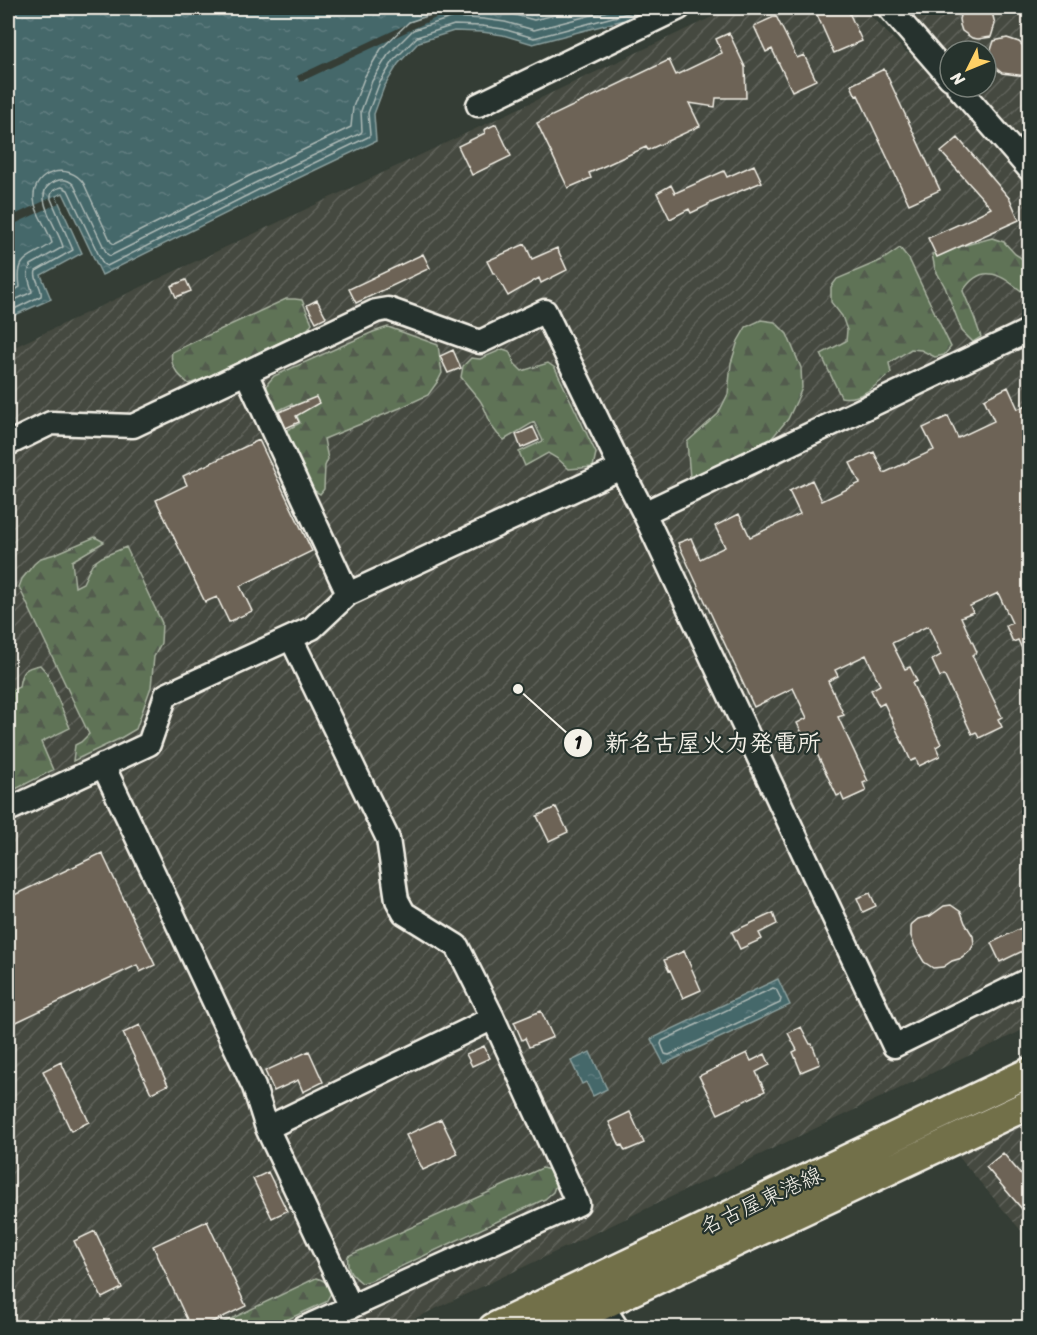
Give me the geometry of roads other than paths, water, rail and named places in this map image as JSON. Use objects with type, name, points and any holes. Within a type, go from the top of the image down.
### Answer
[{"type":"main road","name":"名古屋東港線","points":[[493,1328],[1029,1072]]},
{"type":"main road","name":"名古屋東港線","points":[[552,1328],[609,1316],[1029,1104]]},
{"type":"street","points":[[478,105],[680,8]]},
{"type":"street","points":[[889,8],[938,64]]},
{"type":"street","points":[[968,99],[1029,170]]},
{"type":"street","points":[[8,444],[51,423],[133,426],[376,311],[388,309],[480,342],[545,311],[644,513],[894,1046],[1029,979]]},
{"type":"street","points":[[644,513],[1029,330]]},
{"type":"street","points":[[246,373],[348,594]]},
{"type":"street","points":[[8,810],[149,744],[166,695],[312,628],[348,594],[621,468]]},
{"type":"street","points":[[291,638],[388,838],[398,900],[404,913],[457,946],[493,1018],[578,1204],[304,1328]]},
{"type":"street","points":[[103,765],[254,1087],[267,1128],[351,1307]]},
{"type":"street","points":[[267,1128],[493,1018]]},
{"type":"water","points":[[8,8],[656,8],[635,17],[533,44],[503,35],[454,31],[419,42],[398,64],[384,87],[374,114],[376,141],[102,275],[63,193],[56,196],[82,253],[41,275],[51,299],[8,318]]},
{"type":"water","points":[[778,979],[790,1005],[664,1064],[651,1039]]},
{"type":"water","points":[[590,1052],[607,1089],[593,1096],[586,1082],[582,1084],[571,1061]]},
{"type":"place","name":"新名古屋火力発電所","points":[[518,689]]}]
